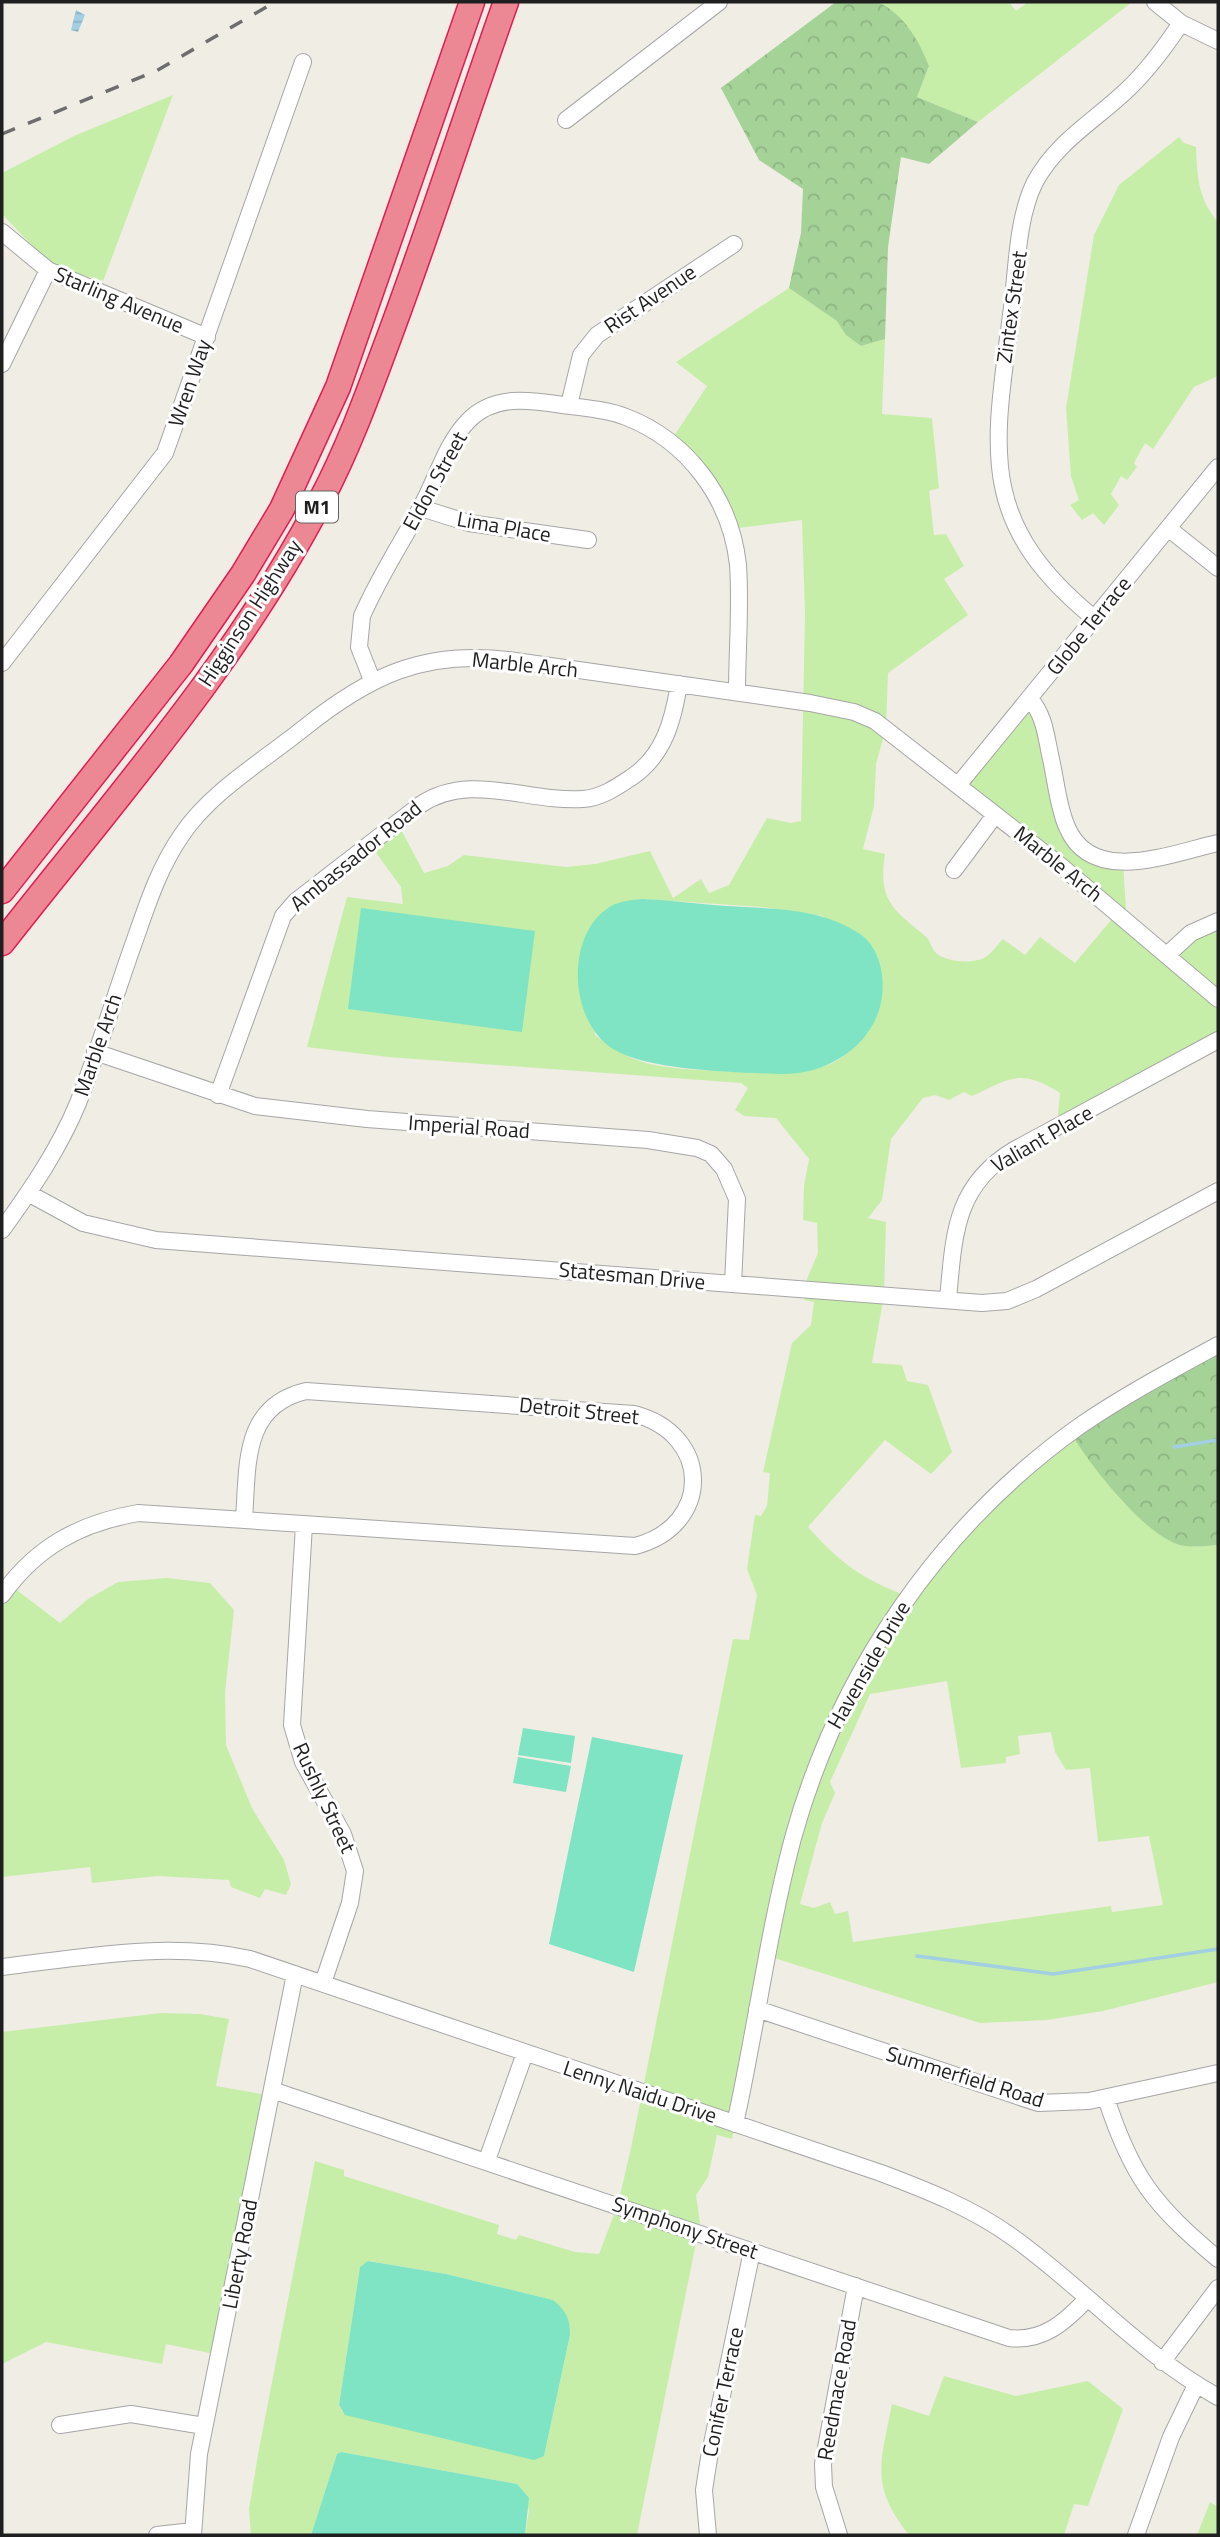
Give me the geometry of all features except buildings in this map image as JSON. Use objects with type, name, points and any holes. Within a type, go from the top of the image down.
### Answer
[{"type":"highway","name":"Higginson Highway","points":[[2,891],[181,664],[243,574],[282,509],[338,387],[472,2]]},
{"type":"highway","name":"Higginson Highway","points":[[2,943],[233,645],[272,587],[322,499],[369,391],[506,2]]},
{"type":"street","points":[[566,120],[719,2]]},
{"type":"street","points":[[1155,2],[1181,23],[1218,41]]},
{"type":"street","name":"Zintex Street","points":[[1094,619],[1059,587],[1027,548],[1004,496],[996,433],[1018,260],[1029,199],[1046,166],[1064,143],[1147,71],[1181,23]]},
{"type":"street","name":"Wren Way","points":[[2,663],[162,459],[303,62]]},
{"type":"street","name":"Starling Avenue","points":[[2,232],[48,270],[207,337]]},
{"type":"street","name":"Rist Avenue","points":[[569,405],[582,355],[597,335],[734,244]]},
{"type":"street","points":[[2,364],[48,270]]},
{"type":"street","name":"Eldon Street","points":[[372,680],[359,647],[362,617],[421,508],[449,449],[475,415],[498,403],[516,400],[569,405],[624,416],[655,432],[690,459],[719,500],[731,528],[737,564],[737,692]]},
{"type":"street","name":"Globe Terrace","points":[[959,784],[1218,467]]},
{"type":"street","name":"Lima Place","points":[[421,508],[469,523],[588,540]]},
{"type":"street","points":[[1168,528],[1218,568]]},
{"type":"street","name":"Marble Arch","points":[[2,1230],[28,1193],[68,1125],[150,893],[180,836],[207,806],[257,764],[372,680],[426,662],[481,657],[737,692],[854,712],[883,726],[959,784],[1218,999]]},
{"type":"street","name":"Ambassador Road","points":[[218,1095],[276,927],[296,901],[420,805],[441,793],[467,788],[582,799],[617,787],[640,771],[656,755],[673,718],[679,684]]},
{"type":"street","points":[[1030,699],[1044,724],[1066,827],[1085,852],[1102,860],[1123,863],[1218,843]]},
{"type":"street","points":[[954,870],[995,814]]},
{"type":"street","points":[[1167,955],[1191,933],[1218,921]]},
{"type":"street","name":"Valiant Place","points":[[948,1299],[960,1211],[988,1168],[1014,1150],[1218,1041]]},
{"type":"street","name":"Imperial Road","points":[[95,1052],[255,1106],[660,1141],[697,1148],[711,1154],[724,1169],[737,1199],[733,1284]]},
{"type":"street","name":"Statesman Drive","points":[[28,1193],[83,1223],[156,1240],[995,1303],[1020,1296],[1218,1191]]},
{"type":"street","name":"Havenside Drive","points":[[735,2124],[787,1864],[817,1764],[847,1695],[900,1607],[964,1527],[996,1494],[1057,1444],[1112,1405],[1218,1345]]},
{"type":"street","name":"Detroit Street","points":[[2,1595],[28,1562],[47,1547],[77,1529],[98,1521],[138,1513],[635,1546],[659,1539],[676,1523],[687,1507],[694,1475],[680,1441],[660,1424],[634,1414],[306,1391],[280,1400],[257,1426],[250,1446],[244,1519]]},
{"type":"street","name":"Rushly Street","points":[[304,1525],[292,1725],[303,1762],[343,1834],[355,1871],[349,1903],[323,1983]]},
{"type":"street","name":"Lenny Naidu Drive","points":[[2,1967],[121,1952],[195,1950],[250,1959],[881,2172],[970,2211],[1013,2237],[1162,2362],[1218,2397]]},
{"type":"street","name":"Liberty Road","points":[[193,2533],[194,2500],[204,2426],[295,1974]]},
{"type":"street","name":"Summerfield Road","points":[[757,2009],[1038,2103],[1106,2098],[1217,2077]]},
{"type":"street","points":[[487,2160],[525,2053]]},
{"type":"street","name":"Symphony Street","points":[[272,2090],[1018,2339],[1033,2338],[1052,2329],[1087,2299]]},
{"type":"street","points":[[1106,2098],[1134,2172],[1175,2221],[1218,2259]]},
{"type":"street","name":"Conifer Terrace","points":[[708,2535],[704,2490],[752,2251]]},
{"type":"street","name":"Reedmace Road","points":[[839,2535],[830,2514],[823,2464],[856,2286]]},
{"type":"street","points":[[1162,2362],[1218,2288]]},
{"type":"street","points":[[1136,2535],[1171,2437],[1196,2385]]},
{"type":"street","points":[[60,2425],[131,2414],[204,2426]]},
{"type":"street","points":[[157,2535],[193,2533]]},
{"type":"green space","points":[[836,2],[879,3],[896,14],[916,38],[929,66],[917,97],[978,122],[929,164],[901,157],[888,247],[885,339],[861,346],[846,335],[837,321],[789,288],[801,233],[803,189],[759,160],[721,88]]},
{"type":"green space","points":[[877,2],[1009,2],[1016,11],[1028,2],[1132,2],[978,122],[917,97],[929,66],[920,46],[908,30]]},
{"type":"green space","points":[[173,95],[103,281],[52,266],[2,214],[2,173],[74,136]]},
{"type":"green space","points":[[1179,137],[1184,143],[1196,147],[1198,177],[1203,196],[1218,222],[1218,376],[1194,387],[1153,449],[1145,443],[1134,463],[1137,467],[1127,480],[1121,476],[1111,494],[1119,505],[1104,525],[1093,513],[1082,520],[1070,505],[1079,500],[1071,476],[1066,408],[1094,235],[1119,185]]},
{"type":"green space","points":[[789,288],[838,321],[847,335],[861,346],[885,339],[882,414],[932,418],[939,488],[929,491],[934,535],[946,534],[964,566],[944,579],[968,615],[888,673],[886,728],[876,764],[874,806],[863,849],[885,854],[884,882],[890,901],[903,917],[926,937],[936,953],[952,960],[979,960],[1003,939],[1025,955],[1040,937],[1075,963],[1117,913],[959,784],[1029,698],[1064,815],[1078,843],[1123,862],[1126,909],[1118,912],[1167,955],[1218,920],[1218,1041],[1062,1126],[1058,1115],[1060,1093],[1035,1080],[1016,1078],[972,1096],[964,1092],[949,1100],[935,1095],[923,1098],[891,1139],[882,1200],[868,1218],[886,1222],[884,1295],[872,1363],[902,1365],[907,1381],[928,1385],[952,1452],[931,1474],[885,1440],[808,1527],[853,1569],[907,1596],[923,1576],[1071,1433],[1108,1484],[1137,1516],[1154,1529],[1191,1546],[1218,1545],[1218,1982],[1103,2011],[1047,2020],[980,2023],[768,1956],[732,2139],[717,2135],[708,2177],[696,2195],[700,2223],[637,2535],[525,2535],[529,2510],[517,2484],[341,2452],[337,2454],[311,2535],[251,2535],[249,2509],[259,2449],[315,2161],[344,2170],[344,2176],[499,2225],[497,2234],[516,2240],[519,2235],[575,2252],[599,2254],[618,2204],[631,2148],[733,1639],[749,1640],[757,1595],[747,1569],[755,1515],[761,1516],[767,1506],[770,1473],[763,1472],[792,1343],[811,1325],[814,1302],[804,1300],[807,1279],[818,1253],[817,1223],[803,1220],[804,1186],[809,1159],[776,1118],[744,1116],[735,1110],[748,1088],[741,1083],[388,1057],[307,1047],[347,897],[403,904],[401,887],[369,843],[397,822],[424,873],[448,866],[464,855],[566,867],[595,864],[650,851],[673,898],[701,879],[709,893],[729,885],[767,818],[791,823],[801,821],[805,614],[802,520],[731,529],[670,442],[707,386],[676,362]],"holes":[[[642,899],[762,907],[823,916],[869,1031],[840,1059],[828,1065],[792,1071],[683,1069],[646,1063],[619,1052],[595,1035],[587,949],[591,932],[601,917],[617,906]],[[947,1681],[961,1768],[1006,1763],[1006,1757],[1020,1754],[1018,1736],[1051,1732],[1055,1752],[1066,1770],[1090,1768],[1098,1842],[1149,1836],[1163,1905],[1112,1912],[1111,1906],[853,1942],[848,1911],[835,1914],[830,1902],[814,1908],[800,1904],[822,1823],[835,1793],[830,1782],[870,1694]],[[369,2261],[446,2274],[553,2300],[570,2335],[544,2456],[342,2411],[339,2405],[360,2267]]]},
{"type":"green space","points":[[642,899],[795,911],[845,925],[868,941],[881,969],[882,991],[878,1012],[870,1030],[840,1058],[801,1073],[693,1069],[648,1062],[613,1049],[598,1036],[588,1019],[578,978],[579,956],[585,936],[596,919],[615,904]]},
{"type":"green space","points":[[361,908],[535,931],[522,1032],[348,1009]]},
{"type":"green space","points":[[1218,1344],[1218,1545],[1185,1546],[1166,1539],[1134,1513],[1104,1479],[1071,1433]]},
{"type":"green space","points":[[167,1578],[210,1583],[234,1610],[225,1692],[226,1745],[252,1808],[284,1860],[291,1884],[286,1895],[265,1889],[260,1898],[231,1887],[229,1880],[157,1876],[92,1883],[90,1867],[2,1877],[2,1594],[9,1584],[60,1623],[88,1599],[118,1582]]},
{"type":"green space","points":[[523,1728],[575,1736],[571,1763],[518,1755]]},
{"type":"green space","points":[[592,1737],[683,1755],[634,1972],[549,1944]]},
{"type":"green space","points":[[518,1757],[571,1766],[566,1792],[513,1783]]},
{"type":"green space","points":[[161,2013],[200,2014],[229,2019],[216,2086],[261,2094],[271,2089],[219,2355],[166,2344],[162,2364],[46,2342],[2,2364],[2,2032]]},
{"type":"green space","points":[[368,2261],[446,2274],[553,2300],[561,2308],[568,2319],[570,2335],[544,2456],[534,2460],[345,2415],[339,2405],[360,2267]]},
{"type":"green space","points":[[944,2376],[1016,2396],[1088,2381],[1123,2409],[1088,2506],[1074,2504],[1064,2535],[909,2535],[888,2502],[881,2472],[892,2404],[929,2416]]},
{"type":"green space","points":[[341,2452],[517,2484],[529,2498],[525,2535],[311,2535],[337,2454]]},
{"type":"green space","points":[[1210,2502],[1218,2507],[1218,2535],[1197,2535]]},
{"type":"water","points":[[76,10],[85,15],[78,32],[71,30]]},
{"type":"waterway","points":[[1174,1447],[1218,1440]]},
{"type":"waterway","points":[[917,1956],[1053,1974],[1218,1949]]},
{"type":"railway","points":[[2,134],[156,71],[275,2]]}]
